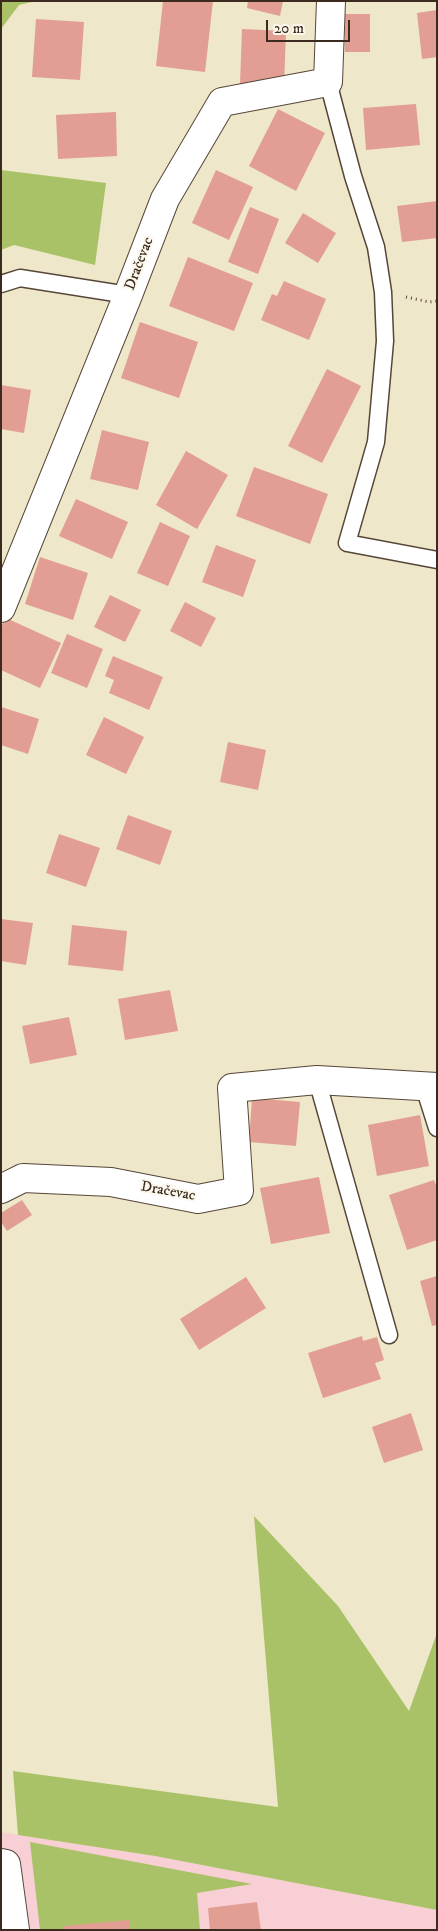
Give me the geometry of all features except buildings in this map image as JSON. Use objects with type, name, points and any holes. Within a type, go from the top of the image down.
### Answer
[{"type":"street","points":[[328,82],[331,1]]},
{"type":"street","name":"Dračevac","points":[[1,608],[128,295],[164,199],[222,102],[328,82]]},
{"type":"street","name":"Dračevac","points":[[1,1189],[23,1178],[110,1182],[198,1199],[239,1191],[232,1088],[317,1080],[431,1087]]},
{"type":"street","points":[[1,1863],[6,1864],[15,1930]]},
{"type":"lane","points":[[328,82],[353,176],[376,247],[383,292],[385,340],[376,442],[347,543],[437,560]]},
{"type":"lane","points":[[1,284],[20,278],[128,295]]},
{"type":"lane","points":[[317,1080],[389,1335]]},
{"type":"lane","name":"Dračevac","points":[[431,1087],[437,1128]]},
{"type":"path","points":[[383,292],[429,302],[437,301]]},
{"type":"shaded area","points":[[1,1832],[155,1856],[437,1910],[437,1930],[1,1930]]},
{"type":"green space","points":[[1,1],[36,1],[19,5],[1,29]]},
{"type":"green space","points":[[1,170],[106,183],[95,265],[14,245],[1,250]]},
{"type":"green space","points":[[254,1516],[338,1606],[409,1711],[437,1633],[437,1910],[155,1856],[18,1835],[13,1771],[278,1807]]},
{"type":"green space","points":[[30,1842],[252,1884],[197,1893],[200,1930],[40,1930]]}]
